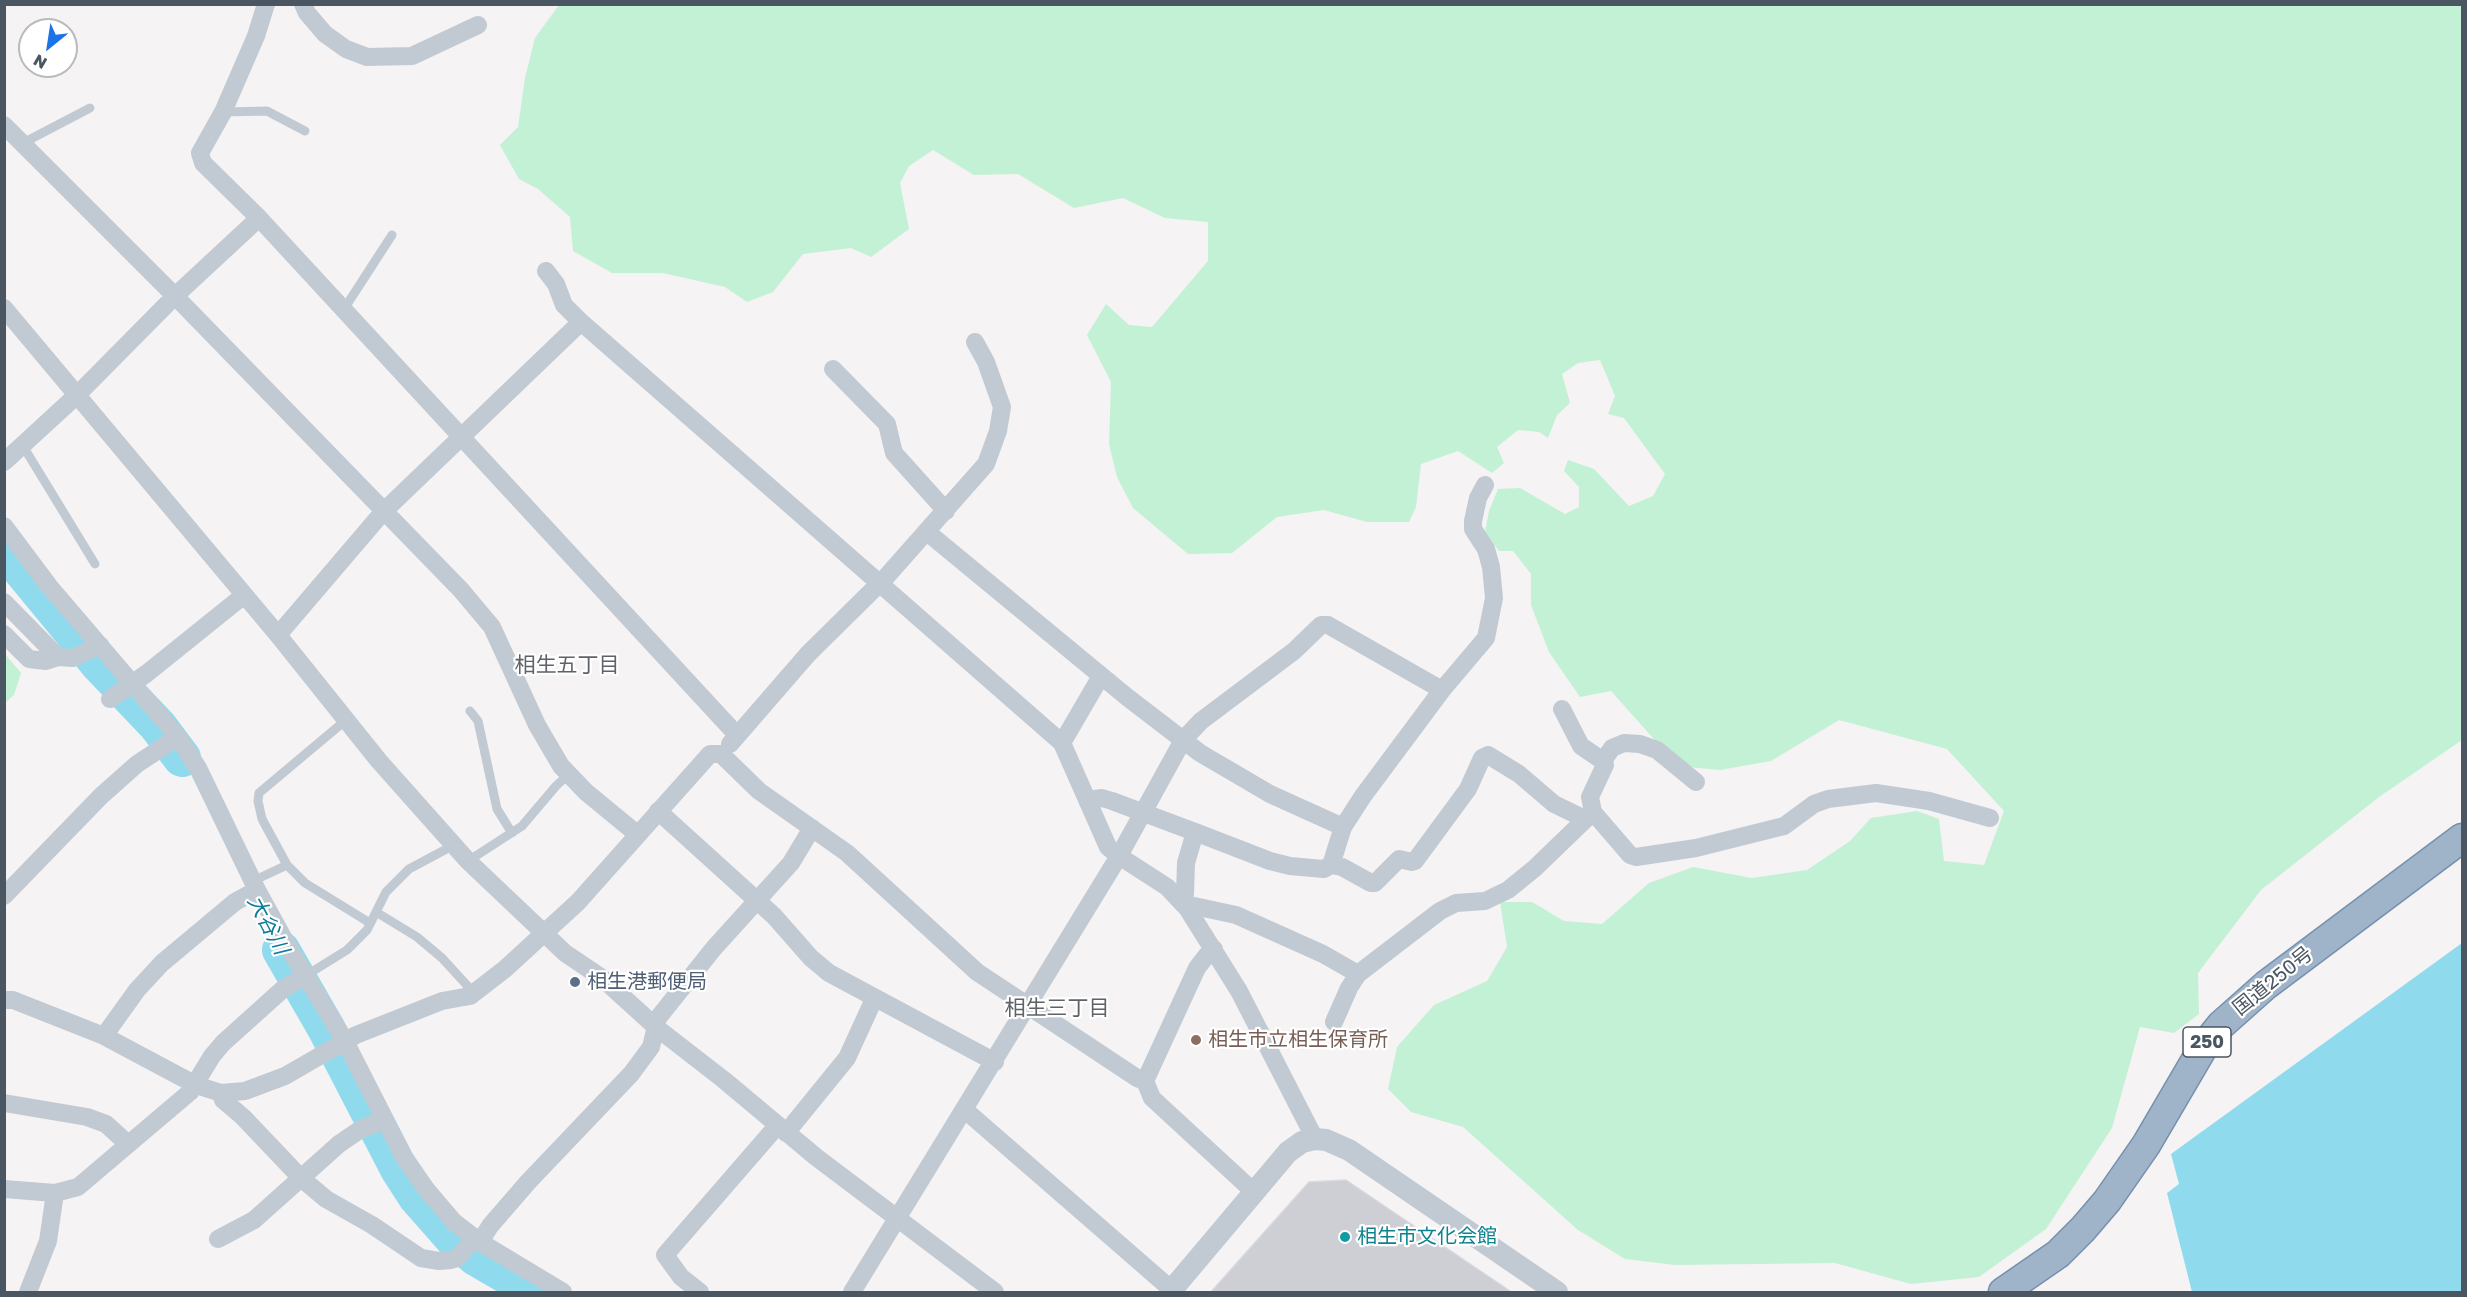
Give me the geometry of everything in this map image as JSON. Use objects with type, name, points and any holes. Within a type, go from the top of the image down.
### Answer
[{"type":"highway","name":"国道250号","points":[[2003,1293],[2058,1254],[2084,1229],[2107,1201],[2145,1145],[2204,1046],[2221,1025],[2266,985],[2463,838]]},
{"type":"street","points":[[266,4],[256,36],[223,112],[200,153],[203,163],[259,218],[344,309],[737,735]]},
{"type":"street","points":[[303,4],[307,13],[326,34],[346,49],[367,57],[412,56],[478,25]]},
{"type":"street","points":[[4,125],[175,296],[461,590],[492,627],[537,725],[561,765],[586,792],[637,834]]},
{"type":"street","points":[[4,462],[77,395],[175,296],[259,218]]},
{"type":"street","points":[[546,271],[556,284],[564,305],[582,322],[1062,743],[1108,846],[1119,856],[1167,887],[1183,903],[1239,991],[1315,1139]]},
{"type":"street","points":[[4,308],[278,635],[379,761],[468,861],[565,953],[602,978],[657,1028],[782,1129],[995,1293]]},
{"type":"street","points":[[278,635],[383,512],[582,322]]},
{"type":"street","points":[[721,754],[808,654],[927,532],[986,464],[998,431],[1002,407],[986,362],[975,342]]},
{"type":"street","points":[[833,369],[887,424],[894,453],[946,511]]},
{"type":"street","points":[[1331,865],[1343,827],[1368,789],[1442,690],[1486,638],[1494,598],[1491,567],[1486,549],[1473,529],[1478,498],[1485,485]]},
{"type":"street","points":[[4,526],[96,648],[133,683],[170,741],[198,768],[255,888],[303,977],[342,1043],[382,1121],[426,1189],[454,1222],[475,1241],[563,1293]]},
{"type":"street","points":[[927,532],[1101,676],[1200,753],[1270,794],[1343,827]]},
{"type":"street","points":[[110,699],[243,596]]},
{"type":"street","points":[[4,602],[66,658]]},
{"type":"street","points":[[852,1293],[1119,856],[1183,740],[1201,721],[1294,651],[1321,625],[1328,625],[1442,690]]},
{"type":"street","points":[[4,634],[29,658],[46,661],[66,658],[96,648]]},
{"type":"street","points":[[1062,743],[1101,676]]},
{"type":"street","points":[[1334,1022],[1348,988],[1358,974],[1440,911],[1456,903],[1485,901],[1508,890],[1535,868],[1589,815],[1590,797],[1605,765],[1603,761],[1581,746],[1562,709]]},
{"type":"street","points":[[4,896],[101,796],[170,741]]},
{"type":"street","points":[[1603,761],[1612,748],[1623,743],[1640,744],[1658,750],[1696,782]]},
{"type":"street","points":[[4,1000],[13,1000],[104,1036],[196,1085],[221,1093],[245,1091],[285,1076],[342,1043],[442,1001],[470,996],[546,933],[578,902],[710,754],[721,754],[759,791],[848,853],[977,972],[1137,1078],[1145,1081],[1152,1098],[1254,1192]]},
{"type":"street","points":[[1087,800],[1102,798],[1270,861],[1290,866],[1324,869],[1331,865],[1342,867],[1371,884],[1375,883],[1399,859],[1415,861],[1457,806],[1468,789],[1482,758],[1488,755],[1519,774],[1554,804],[1589,815],[1630,855],[1636,857],[1696,848],[1784,826],[1814,804],[1828,799],[1876,793],[1929,801],[1990,818]]},
{"type":"street","points":[[658,811],[774,916],[811,958],[829,973],[995,1062]]},
{"type":"street","points":[[221,1093],[223,1100],[243,1117],[301,1178],[326,1199],[372,1224],[421,1258],[440,1261],[457,1258],[490,1226],[528,1182],[631,1074],[651,1047],[658,1018],[707,957],[791,862],[812,828]]},
{"type":"street","points":[[1183,903],[1186,863],[1194,832]]},
{"type":"street","points":[[104,1036],[137,990],[162,963],[255,888]]},
{"type":"street","points":[[1183,903],[1236,915],[1323,954],[1358,974]]},
{"type":"street","points":[[1145,1081],[1197,968],[1206,955],[1214,950]]},
{"type":"street","points":[[4,1189],[55,1193],[78,1187],[190,1092],[212,1056],[223,1043],[283,989],[303,977]]},
{"type":"street","points":[[700,1293],[681,1277],[665,1255],[847,1058],[874,999]]},
{"type":"street","points":[[4,1103],[87,1117],[106,1124],[128,1144]]},
{"type":"street","points":[[965,1110],[1171,1291],[1288,1152],[1302,1142],[1315,1139],[1326,1140],[1349,1149],[1557,1293]]},
{"type":"street","points":[[218,1239],[254,1220],[339,1144],[361,1129],[382,1121]]},
{"type":"street","points":[[28,1293],[48,1241],[55,1193]]},
{"type":"lane","points":[[23,143],[90,108]]},
{"type":"lane","points":[[223,112],[267,111],[305,130]]},
{"type":"lane","points":[[344,309],[392,235]]},
{"type":"lane","points":[[23,446],[95,564]]},
{"type":"lane","points":[[470,711],[478,721],[497,809],[512,833]]},
{"type":"lane","points":[[346,720],[259,793],[258,801],[262,819],[287,865],[305,883],[370,923]]},
{"type":"lane","points":[[468,861],[522,826],[569,774]]},
{"type":"lane","points":[[303,977],[347,950],[367,930],[386,892],[409,869],[454,845]]},
{"type":"lane","points":[[255,888],[287,865]]},
{"type":"lane","points":[[376,912],[417,938],[442,958],[474,993]]},
{"type":"green space","points":[[559,5],[2462,5],[2462,740],[2379,797],[2261,890],[2198,973],[2199,1014],[2174,1033],[2140,1027],[2112,1128],[2046,1229],[1979,1277],[1911,1284],[1835,1263],[1675,1265],[1625,1259],[1578,1230],[1463,1127],[1411,1112],[1388,1089],[1397,1047],[1434,1005],[1487,981],[1507,947],[1500,902],[1532,902],[1564,921],[1602,924],[1649,883],[1693,867],[1752,878],[1807,870],[1850,841],[1871,818],[1917,811],[1939,819],[1944,861],[1984,865],[2004,811],[1947,749],[1839,720],[1771,761],[1720,770],[1678,766],[1611,691],[1580,697],[1549,652],[1531,605],[1531,574],[1513,551],[1499,551],[1485,532],[1489,511],[1498,489],[1520,488],[1565,514],[1579,507],[1579,487],[1564,471],[1568,460],[1594,469],[1629,506],[1653,496],[1665,474],[1624,418],[1608,414],[1615,396],[1600,360],[1578,363],[1562,374],[1570,403],[1557,415],[1548,438],[1539,432],[1518,430],[1497,447],[1504,463],[1492,473],[1458,451],[1421,464],[1416,507],[1409,522],[1367,522],[1324,510],[1277,517],[1232,553],[1188,554],[1133,508],[1117,477],[1109,444],[1111,382],[1087,335],[1106,304],[1129,325],[1152,327],[1208,261],[1208,222],[1165,218],[1123,198],[1074,208],[1018,174],[974,175],[933,150],[909,166],[900,183],[909,229],[871,257],[851,248],[803,254],[773,292],[747,302],[725,287],[663,273],[612,273],[573,251],[570,217],[538,189],[519,179],[500,145],[518,127],[525,78],[535,38]]},
{"type":"green space","points":[[5,654],[21,673],[14,695],[5,703]]},
{"type":"water","points":[[2462,943],[2462,1292],[2192,1292],[2167,1193],[2179,1184],[2171,1154]]},
{"type":"building","name":"相生市文化会館","points":[[1346,1180],[1513,1293],[1210,1293],[1309,1182]]},
{"type":"waterway","name":"大谷川","points":[[4,545],[19,567],[99,664],[158,726],[182,758]]},
{"type":"waterway","name":"大谷川","points":[[281,950],[326,1028],[399,1169],[417,1197],[454,1239],[476,1257],[536,1292]]},
{"type":"place","name":"相生港郵便局","points":[[575,982]]},
{"type":"place","name":"相生市立相生保育所","points":[[1196,1040]]},
{"type":"place","name":"相生市文化会館","points":[[1345,1237]]},
{"type":"district","name":"相生五丁目","points":[[567,665]]},
{"type":"district","name":"相生三丁目","points":[[1057,1008]]}]
